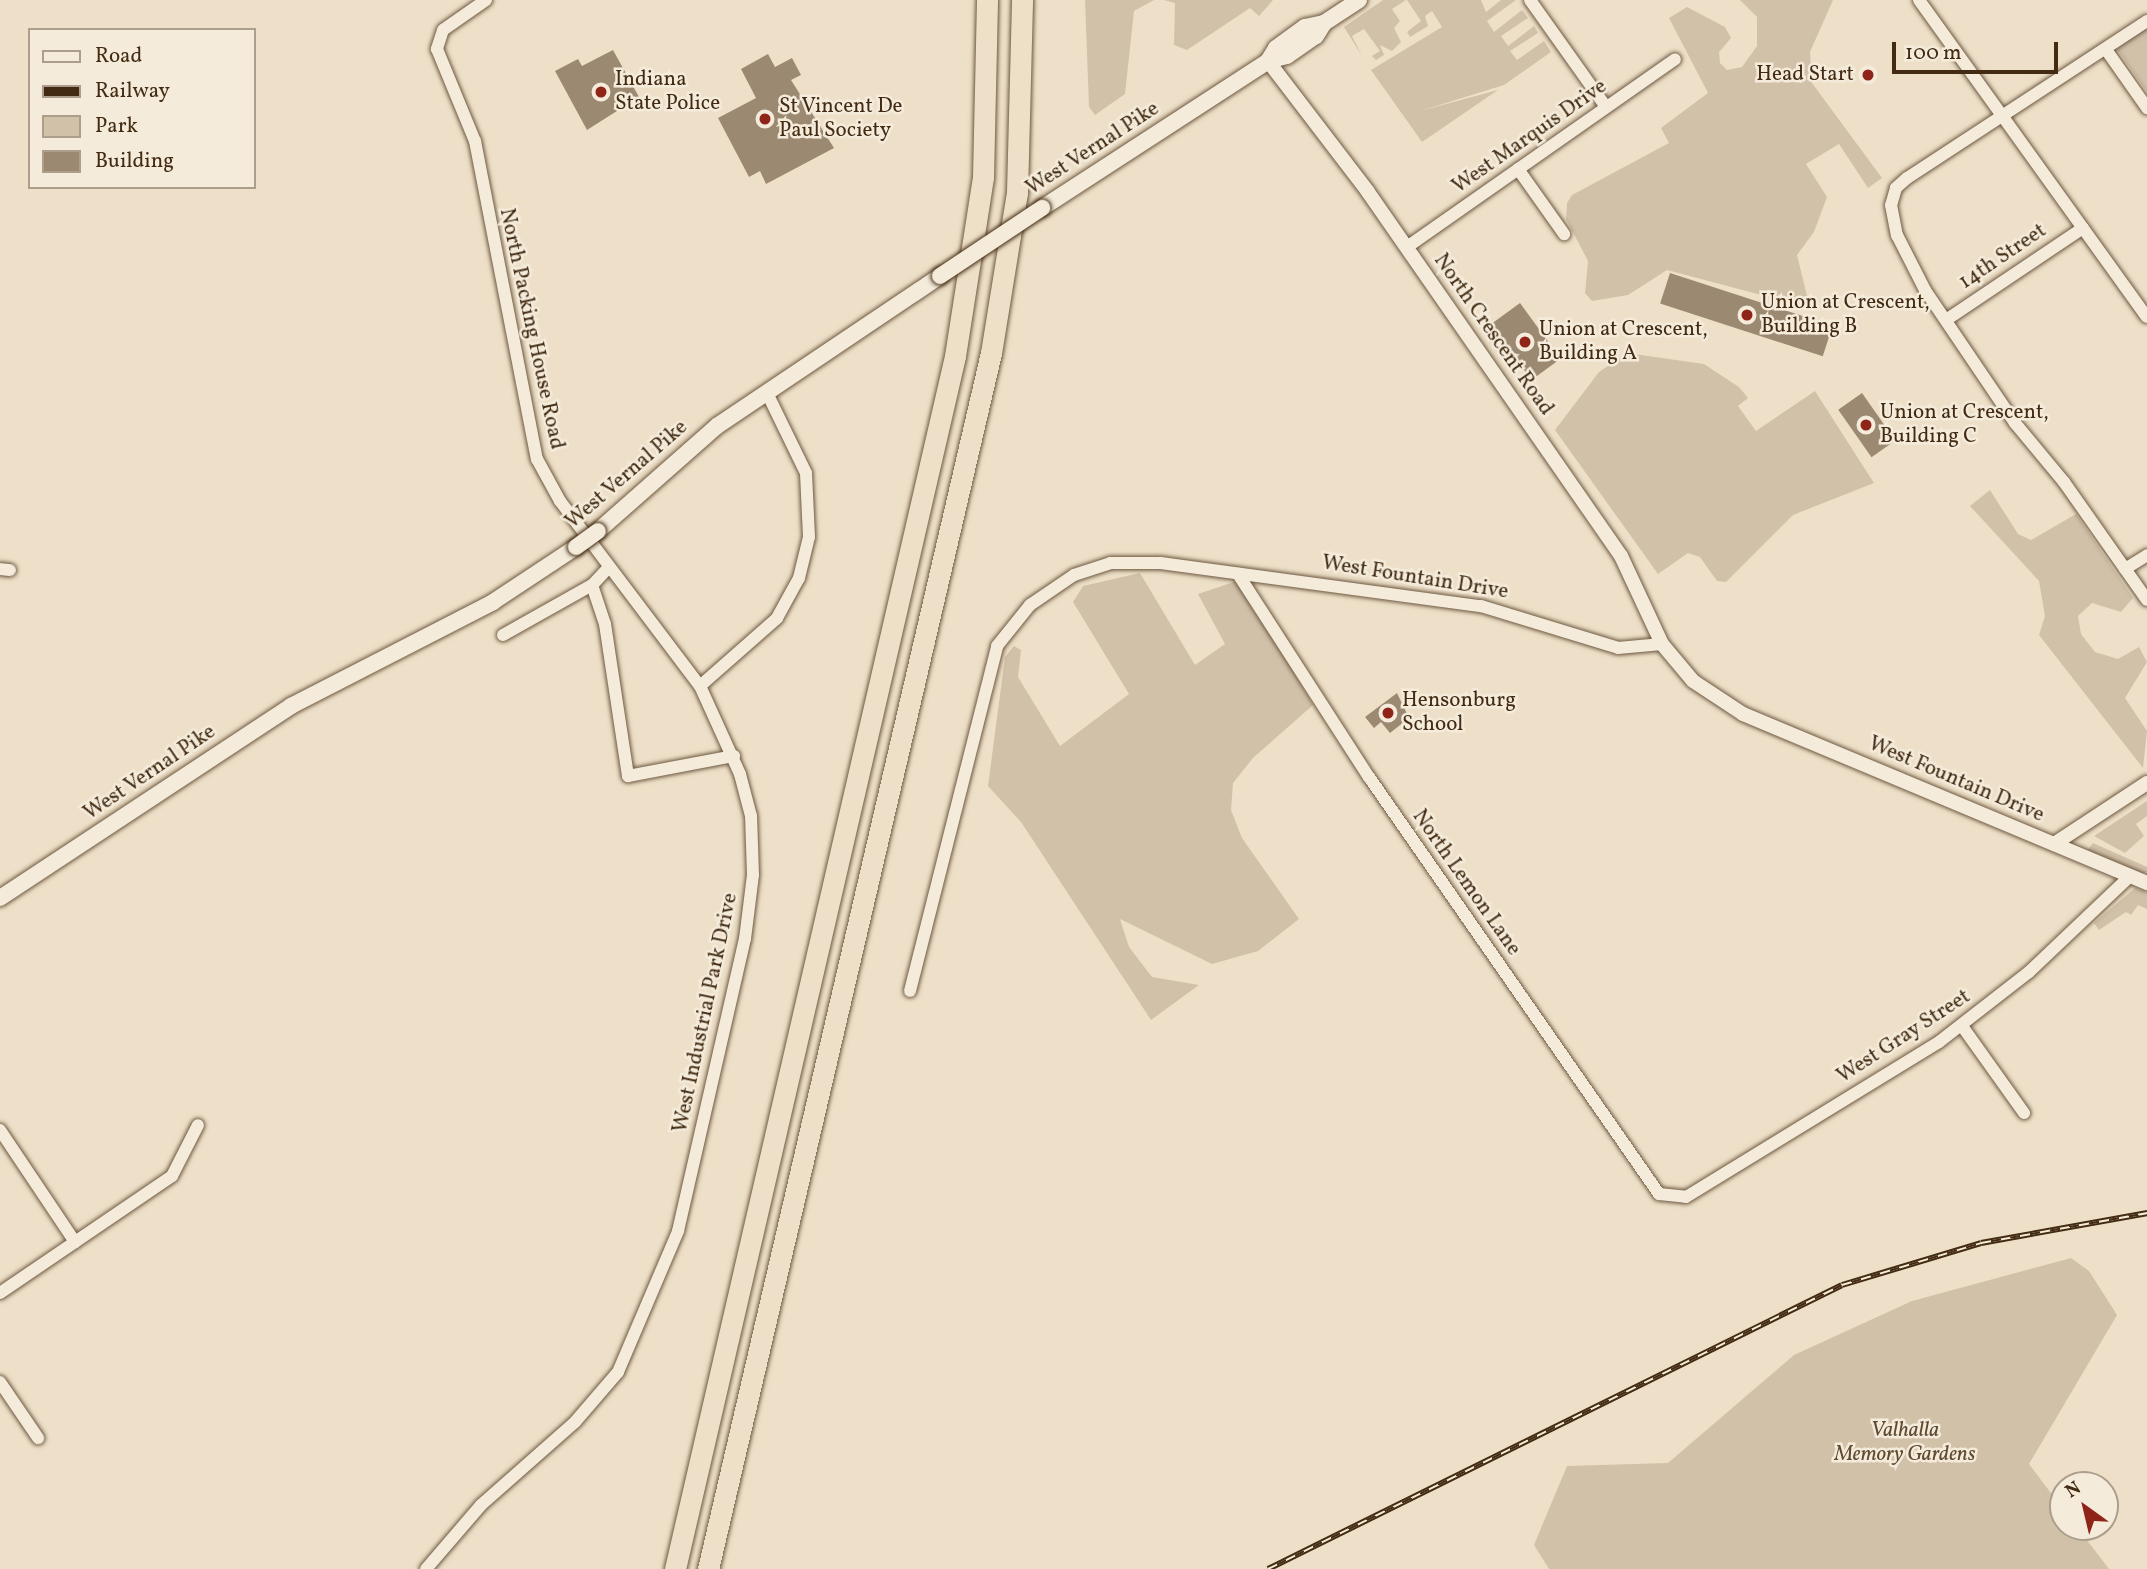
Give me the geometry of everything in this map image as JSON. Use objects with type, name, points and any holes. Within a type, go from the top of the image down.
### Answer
[{"type":"highway","points":[[676,1569],[955,356],[982,177],[988,0]]},
{"type":"highway","points":[[708,1569],[991,353],[1017,193],[1023,0]]},
{"type":"main road","name":"West Vernal Pike","points":[[0,898],[291,706],[479,610],[576,547],[598,531],[692,447],[766,391],[1268,61],[1305,44],[1324,23],[1359,0]]},
{"type":"street","name":"North Packing House Road","points":[[486,0],[443,30],[437,49],[475,141],[537,459],[560,501],[700,686]]},
{"type":"street","points":[[1530,0],[1606,107]]},
{"type":"street","points":[[1919,0],[2147,317]]},
{"type":"street","points":[[2147,21],[2108,51],[1907,178],[1891,198],[1898,235],[1946,320],[2015,423],[2147,600]]},
{"type":"street","points":[[2108,51],[2147,108]]},
{"type":"street","name":"West Marquis Drive","points":[[1407,247],[1675,59]]},
{"type":"street","name":"North Crescent Road","points":[[1268,61],[1407,247],[1621,556],[1662,644]]},
{"type":"street","points":[[1518,169],[1564,234]]},
{"type":"street","name":"14th Street","points":[[1946,320],[2083,228]]},
{"type":"street","points":[[700,686],[777,618],[799,578],[807,547],[809,485],[766,391]]},
{"type":"street","points":[[2125,569],[2147,555]]},
{"type":"street","name":"West Fountain Drive","points":[[909,991],[991,662],[1016,620],[1054,586],[1110,563],[1149,562],[1481,606],[1605,646],[1639,649],[1662,644],[1693,681],[1735,710],[2147,883]]},
{"type":"street","points":[[503,635],[592,584],[609,567]]},
{"type":"street","name":"North Lemon Lane","points":[[1238,574],[1299,672],[1564,1062],[1659,1194],[1677,1200]]},
{"type":"street","points":[[592,584],[605,624],[628,776],[734,756]]},
{"type":"street","name":"West Industrial Park Drive","points":[[426,1569],[481,1506],[575,1422],[618,1372],[673,1244],[750,907],[751,816],[734,756],[700,686]]},
{"type":"street","points":[[2054,844],[2147,783]]},
{"type":"street","name":"West Gray Street","points":[[1677,1200],[1962,1026],[2130,877]]},
{"type":"street","points":[[1962,1026],[2024,1113]]},
{"type":"street","points":[[0,1293],[172,1176],[198,1125]]},
{"type":"street","points":[[0,1130],[75,1242]]},
{"type":"street","points":[[0,1382],[38,1438]]},
{"type":"green space","points":[[1085,0],[1154,0],[1134,11],[1125,94],[1095,115],[1089,107]]},
{"type":"green space","points":[[1164,0],[1273,0],[1259,16],[1250,8],[1187,50],[1174,45],[1175,3]]},
{"type":"green space","points":[[1383,0],[1406,0],[1392,9],[1400,21],[1394,28],[1401,42],[1392,51],[1380,45],[1384,55],[1376,60],[1372,56],[1380,51],[1364,29],[1352,36],[1362,56],[1344,27]]},
{"type":"green space","points":[[1407,0],[1481,0],[1486,12],[1501,0],[1516,0],[1487,21],[1494,32],[1522,10],[1528,18],[1501,36],[1508,46],[1534,26],[1538,33],[1510,51],[1517,60],[1544,41],[1551,52],[1504,85],[1420,111],[1498,90],[1422,142],[1371,70],[1442,27],[1432,11],[1425,16],[1428,26],[1410,37],[1407,32],[1421,21]]},
{"type":"green space","points":[[1740,0],[1833,0],[1810,52],[1812,83],[1882,178],[1868,188],[1839,144],[1806,164],[1827,197],[1814,232],[1797,255],[1810,308],[1667,270],[1628,295],[1592,301],[1585,293],[1588,261],[1566,219],[1567,203],[1572,195],[1669,143],[1661,128],[1708,93],[1669,18],[1687,7],[1725,27],[1731,38],[1719,52],[1720,63],[1727,70],[1742,67],[1757,46],[1757,17]]},
{"type":"green space","points":[[2147,28],[2147,92],[2117,49]]},
{"type":"green space","points":[[1627,353],[1704,364],[1739,387],[1748,398],[1738,406],[1756,431],[1815,391],[1874,483],[1793,515],[1726,582],[1717,581],[1700,557],[1688,553],[1658,574],[1555,430],[1599,372]]},
{"type":"green space","points":[[1990,490],[2018,534],[2031,540],[2076,514],[2133,598],[2121,612],[2092,603],[2078,616],[2081,634],[2095,652],[2118,659],[2139,647],[2147,662],[2125,698],[2147,731],[2143,768],[2039,635],[2045,616],[2039,581],[1970,506]]},
{"type":"green space","points":[[1140,573],[1195,665],[1225,644],[1198,594],[1240,580],[1313,705],[1253,758],[1233,783],[1231,810],[1242,838],[1299,919],[1258,951],[1212,964],[1120,919],[1129,947],[1152,977],[1199,985],[1151,1020],[1021,822],[988,786],[1005,657],[1014,646],[1021,650],[1018,677],[1060,746],[1129,694],[1073,602],[1083,586]]},
{"type":"green space","points":[[2147,801],[2147,816],[2136,824],[2144,836],[2125,853],[2094,836]]},
{"type":"green space","points":[[2093,843],[2147,867],[2147,872],[2140,874],[2087,851]]},
{"type":"green space","points":[[2135,888],[2147,892],[2147,909],[2138,905],[2131,915],[2126,912],[2099,930],[2094,923]]},
{"type":"green space","name":"Valhalla Memory Gardens","points":[[2071,1258],[2089,1271],[2117,1315],[2029,1464],[2049,1490],[2049,1541],[2088,1541],[2109,1569],[1549,1569],[1534,1545],[1567,1466],[1668,1463],[1794,1355],[1912,1301]]},
{"type":"building","name":"Indiana State Police","points":[[613,50],[639,97],[587,130],[555,71],[578,59],[582,66]]},
{"type":"building","name":"St Vincent De Paul Society","points":[[768,54],[775,67],[792,58],[801,75],[791,80],[834,148],[766,184],[760,171],[749,177],[718,118],[756,98],[741,69]]},
{"type":"building","name":"Union at Crescent, Building B","points":[[1670,273],[1833,326],[1823,356],[1660,303]]},
{"type":"building","name":"Union at Crescent, Building A","points":[[1520,303],[1561,359],[1531,380],[1491,324]]},
{"type":"building","name":"Union at Crescent, Building C","points":[[1862,393],[1895,441],[1872,457],[1838,410]]},
{"type":"building","name":"Hensonburg School","points":[[1397,693],[1409,718],[1390,733],[1381,722],[1374,728],[1365,717]]},
{"type":"railway","points":[[1268,1569],[1842,1285],[1981,1243],[2147,1213]]},
{"type":"place","name":"Head Start","points":[[1868,75]]},
{"type":"place","name":"Indiana State Police","points":[[601,92]]},
{"type":"place","name":"St Vincent De Paul Society","points":[[765,119]]},
{"type":"place","name":"Union at Crescent, Building B","points":[[1747,315]]},
{"type":"place","name":"Union at Crescent, Building A","points":[[1525,342]]},
{"type":"place","name":"Union at Crescent, Building C","points":[[1866,425]]},
{"type":"place","name":"Hensonburg School","points":[[1388,713]]}]
